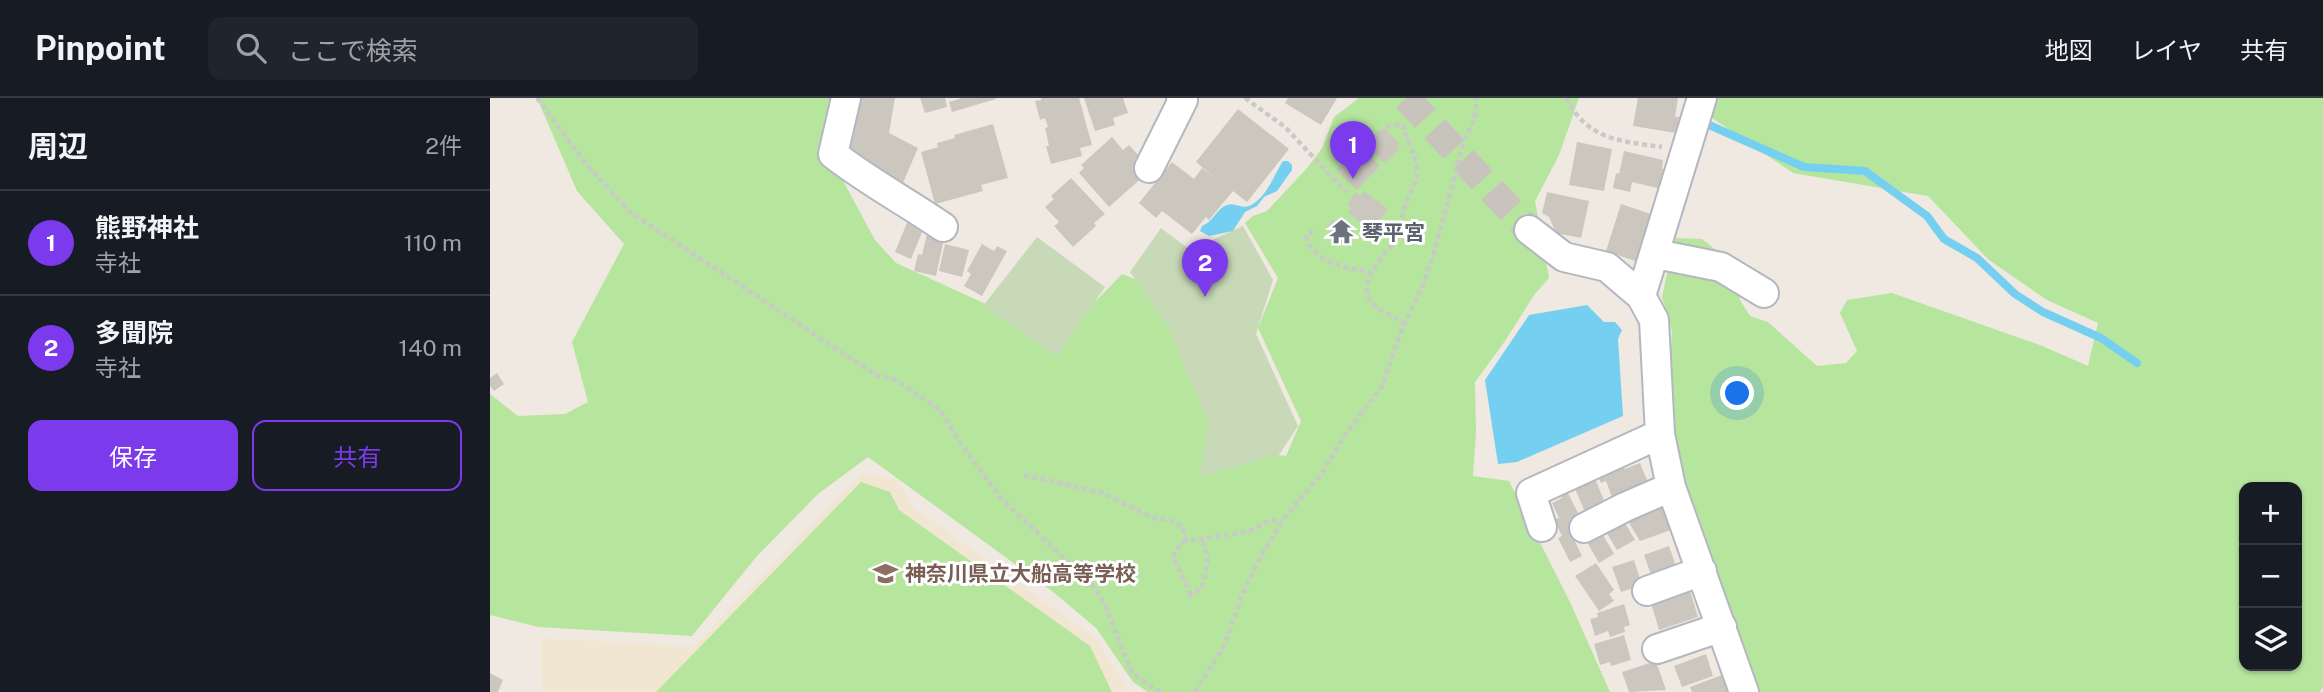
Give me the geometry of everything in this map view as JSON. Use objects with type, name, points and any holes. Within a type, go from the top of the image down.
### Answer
[{"type":"street","points":[[846,98],[833,154],[860,175],[943,227]]},
{"type":"street","points":[[1149,168],[1183,100],[1181,98]]},
{"type":"street","points":[[1641,296],[1702,98]]},
{"type":"street","points":[[1529,230],[1564,257],[1607,267],[1641,296],[1654,320],[1660,434],[1671,487],[1744,692]]},
{"type":"street","points":[[1656,254],[1721,267],[1764,293]]},
{"type":"street","points":[[1542,527],[1531,493],[1660,434]]},
{"type":"street","points":[[1584,528],[1671,487]]},
{"type":"street","points":[[1647,592],[1702,571]]},
{"type":"street","points":[[1657,649],[1722,627]]},
{"type":"path","points":[[537,98],[586,164],[630,212],[876,375],[894,379],[940,410],[958,440],[1001,498],[1095,588],[1105,605],[1132,673],[1160,692]]},
{"type":"path","points":[[1245,98],[1284,127],[1346,192]]},
{"type":"path","points":[[1195,692],[1224,646],[1243,593],[1263,552],[1382,386],[1436,250],[1464,140],[1474,121],[1477,98]]},
{"type":"path","points":[[1566,98],[1576,116],[1596,133],[1622,142],[1686,150]]},
{"type":"path","points":[[1386,127],[1402,124],[1404,127],[1415,155],[1418,181],[1404,209],[1396,238],[1371,272],[1368,293],[1369,299],[1379,310],[1394,316],[1404,325]]},
{"type":"path","points":[[1313,231],[1306,236],[1308,244],[1319,255],[1343,268],[1371,272]]},
{"type":"path","points":[[1024,475],[1066,483],[1120,500],[1153,518],[1182,526],[1186,540]]},
{"type":"path","points":[[1203,540],[1208,561],[1207,570],[1202,587],[1190,596],[1173,557],[1182,542],[1250,531],[1271,520],[1282,522]]},
{"type":"shaded area","name":"神奈川県立大船高等学校","points":[[862,473],[897,480],[913,507],[1096,639],[1130,692],[542,692],[541,638],[693,647]]},
{"type":"green space","points":[[537,98],[854,98],[841,177],[875,240],[896,263],[1060,338],[1122,274],[1150,285],[1238,451],[1286,456],[1301,421],[1258,328],[1278,278],[1245,223],[1253,216],[1267,211],[1308,167],[1322,148],[1334,117],[1359,98],[1579,98],[1559,155],[1535,201],[1549,278],[1534,295],[1475,382],[1473,476],[1509,481],[1570,602],[1610,692],[1148,692],[1133,682],[1096,628],[1052,591],[868,457],[818,494],[757,556],[692,636],[538,627],[490,615],[490,394],[518,416],[565,414],[588,402],[572,342],[624,244],[577,191]]},
{"type":"green space","points":[[1707,98],[2323,98],[2323,686],[2320,692],[1753,692],[1680,477],[1668,396],[1672,331],[1662,297],[1675,238],[1702,239],[1737,267],[1740,300],[1750,316],[1768,322],[1817,366],[1846,363],[1857,351],[1840,313],[1847,300],[1892,293],[2040,345],[2088,366],[2098,323],[2047,300],[1989,260],[1928,196],[1793,173],[1702,111]]},
{"type":"green space","points":[[1243,226],[1273,280],[1256,334],[1298,426],[1279,455],[1200,476],[1208,422],[1167,325],[1130,272],[1161,228],[1190,250]]},
{"type":"green space","points":[[1037,237],[1105,287],[1057,357],[983,306]]},
{"type":"green space","name":"神奈川県立大船高等学校","points":[[861,482],[890,492],[899,510],[1090,646],[1112,692],[656,692]]},
{"type":"water","points":[[1283,161],[1292,165],[1292,170],[1277,191],[1264,197],[1257,206],[1245,212],[1233,231],[1209,236],[1200,231],[1202,226],[1227,205],[1246,207],[1255,203],[1265,192]]},
{"type":"water","points":[[1587,305],[1604,322],[1615,322],[1622,330],[1618,339],[1623,416],[1517,462],[1498,464],[1485,380],[1529,315]]},
{"type":"building","points":[[856,98],[895,98],[889,133],[918,148],[902,185],[843,156]]},
{"type":"building","points":[[920,98],[945,98],[947,107],[925,113]]},
{"type":"building","points":[[962,98],[996,99],[952,112],[949,102]]},
{"type":"building","points":[[1041,98],[1079,98],[1092,145],[1080,148],[1082,156],[1051,164],[1046,146],[1049,146],[1045,128],[1048,127],[1045,118],[1040,120],[1035,101]]},
{"type":"building","points":[[1084,98],[1123,98],[1128,113],[1113,118],[1115,125],[1095,131]]},
{"type":"building","points":[[1288,98],[1337,98],[1321,125],[1285,103]]},
{"type":"building","points":[[1638,98],[1678,98],[1676,133],[1633,126]]},
{"type":"building","points":[[1238,109],[1289,149],[1247,202],[1233,191],[1209,220],[1206,217],[1192,234],[1162,211],[1156,218],[1139,203],[1172,162],[1194,179],[1202,168],[1215,178],[1196,162]]},
{"type":"building","points":[[993,124],[1008,178],[981,185],[983,191],[935,204],[921,152],[938,147],[937,143],[955,138],[954,135]]},
{"type":"building","points":[[1384,128],[1400,144],[1397,147],[1399,149],[1385,164],[1365,144]]},
{"type":"building","points":[[1112,137],[1123,150],[1129,145],[1141,158],[1136,163],[1146,174],[1109,207],[1079,173],[1084,168],[1081,165]]},
{"type":"building","points":[[1577,142],[1612,149],[1604,191],[1569,185]]},
{"type":"building","points":[[1359,146],[1380,166],[1357,190],[1336,170]]},
{"type":"building","points":[[1624,151],[1663,160],[1662,169],[1665,170],[1661,189],[1632,182],[1630,192],[1613,188]]},
{"type":"building","points":[[1071,178],[1105,214],[1073,247],[1054,226],[1059,222],[1045,207],[1054,199],[1051,196]]},
{"type":"building","points":[[1364,191],[1388,209],[1371,231],[1348,213],[1351,209],[1347,205],[1356,192],[1360,196]]},
{"type":"building","points":[[1547,192],[1589,201],[1581,238],[1556,233],[1549,217],[1542,213]]},
{"type":"building","points":[[1621,204],[1654,215],[1638,262],[1606,251]]},
{"type":"building","points":[[909,218],[925,225],[911,259],[895,252]]},
{"type":"building","name":"琴平宮","points":[[1333,219],[1337,223],[1339,220],[1354,232],[1344,245],[1329,233],[1331,230],[1327,227]]},
{"type":"building","points":[[928,230],[945,234],[936,276],[914,271],[918,254],[922,255]]},
{"type":"building","points":[[945,244],[969,250],[962,277],[939,271]]},
{"type":"building","points":[[982,244],[994,251],[997,246],[1007,251],[982,296],[964,286],[971,274],[967,271]]},
{"type":"building","points":[[497,373],[504,384],[494,391],[490,386],[490,378]]},
{"type":"building","points":[[1640,463],[1649,485],[1613,500],[1606,481],[1601,483],[1597,474],[1622,464],[1625,469]]},
{"type":"building","points":[[1594,476],[1605,503],[1585,512],[1573,484]]},
{"type":"building","points":[[1567,491],[1579,515],[1570,519],[1572,525],[1568,527],[1582,556],[1570,562],[1558,538],[1562,536],[1554,520],[1559,518],[1552,503],[1562,498],[1560,494]]},
{"type":"building","points":[[1661,504],[1671,530],[1640,541],[1626,518]]},
{"type":"building","points":[[1621,516],[1635,540],[1617,550],[1603,527]]},
{"type":"building","points":[[1599,528],[1614,554],[1599,563],[1584,537]]},
{"type":"building","points":[[1669,546],[1676,566],[1671,567],[1674,576],[1654,583],[1644,555]]},
{"type":"building","points":[[1634,560],[1642,585],[1621,592],[1612,567]]},
{"type":"building","points":[[1596,563],[1614,590],[1609,594],[1614,601],[1599,611],[1575,576]]},
{"type":"building","points":[[1688,584],[1698,617],[1659,630],[1649,596]]},
{"type":"building","points":[[1624,604],[1630,625],[1624,627],[1625,632],[1610,637],[1608,631],[1595,636],[1590,619],[1598,617],[1597,613]]},
{"type":"building","points":[[1624,635],[1631,660],[1611,666],[1610,662],[1600,665],[1594,644]]},
{"type":"building","points":[[1706,654],[1713,676],[1682,687],[1674,666]]},
{"type":"building","points":[[1656,661],[1666,690],[1629,692],[1622,672]]},
{"type":"building","points":[[490,673],[503,680],[498,692],[490,692]]},
{"type":"building","points":[[1722,675],[1728,692],[1692,692],[1690,687]]},
{"type":"waterway","points":[[1709,125],[1804,167],[1865,171],[1927,216],[1944,239],[1977,258],[2015,294],[2043,312],[2101,338],[2137,363]]},
{"type":"tunnel","points":[[1406,98],[1529,230]]},
{"type":"place","name":"熊野神社","points":[[1353,179]]},
{"type":"place","name":"琴平宮","points":[[1342,232]]},
{"type":"place","name":"多聞院","points":[[1205,297]]},
{"type":"place","name":"神奈川県立大船高等学校","points":[[885,573]]}]
